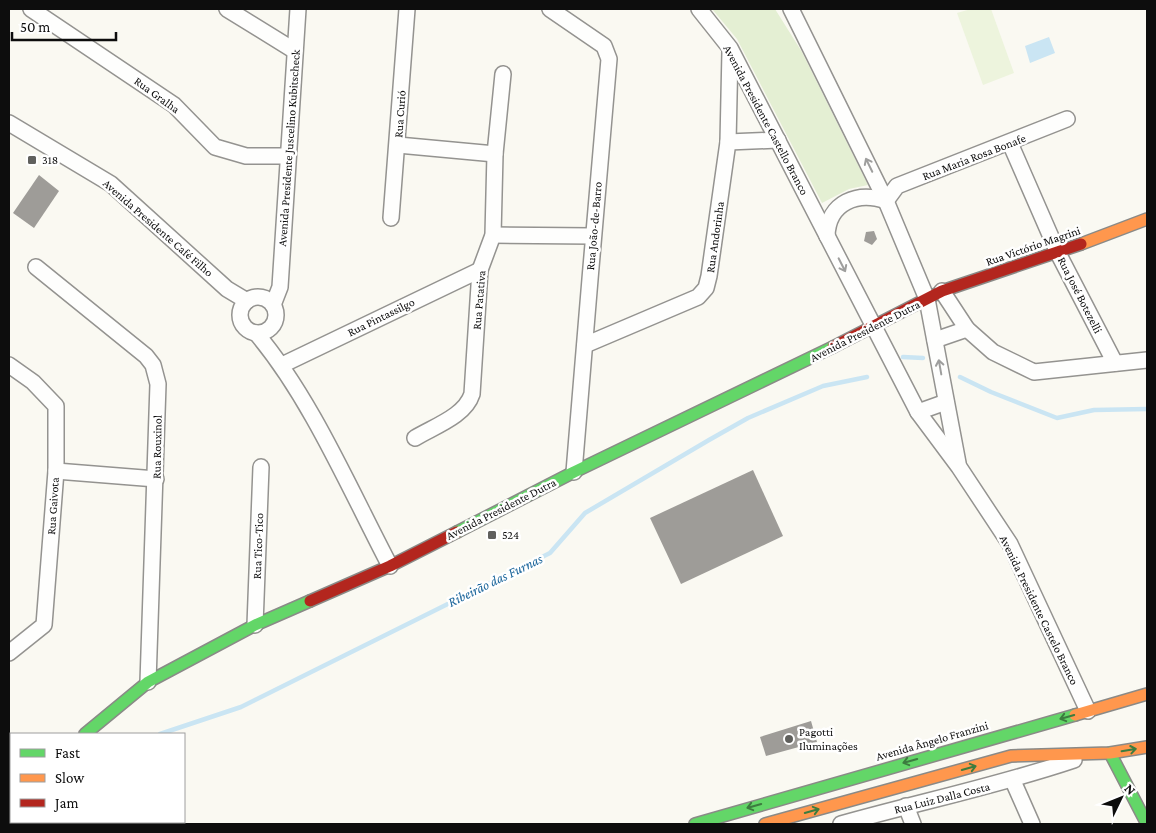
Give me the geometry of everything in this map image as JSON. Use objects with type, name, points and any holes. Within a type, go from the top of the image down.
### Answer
[{"type":"street","name":"Rua Gralha","points":[[31,9],[174,105],[216,147],[246,156],[288,156]]},
{"type":"street","points":[[226,9],[295,51]]},
{"type":"street","name":"Avenida Presidente Juscelino Kubitscheck","points":[[273,305],[280,287],[298,9]]},
{"type":"street","name":"Rua Curió","points":[[391,218],[407,9]]},
{"type":"street","name":"Rua João-de-Barro","points":[[553,9],[604,46],[609,60],[592,236],[586,345],[574,472]]},
{"type":"street","name":"Avenida Presidente Castello Branco","points":[[699,9],[730,48],[918,412]]},
{"type":"street","points":[[791,9],[886,201],[927,299],[959,466]]},
{"type":"street","name":"Rua Andorinha","points":[[586,345],[698,297],[706,288],[728,142],[730,48]]},
{"type":"street","name":"Rua Patativa","points":[[415,438],[462,411],[469,403],[472,394],[480,270],[493,234],[496,154],[503,74]]},
{"type":"street","name":"Rua Maria Rosa Bonafe","points":[[886,201],[897,186],[1067,119]]},
{"type":"street","name":"Avenida Presidente Café Filho","points":[[9,123],[111,184],[227,289],[251,299]]},
{"type":"street","points":[[728,142],[778,140]]},
{"type":"street","name":"Rua José Botezelli","points":[[1010,143],[1058,253],[1115,363]]},
{"type":"street","points":[[398,145],[496,154]]},
{"type":"street","points":[[827,236],[828,224],[844,203],[856,198],[872,196],[886,201]]},
{"type":"street","name":"Rua Victório Magrini","points":[[927,299],[942,291],[1058,253],[1147,219]]},
{"type":"street","points":[[493,234],[592,236]]},
{"type":"street","name":"Rua Rouxinol","points":[[36,267],[146,356],[153,365],[158,384],[148,682]]},
{"type":"street","name":"Rua Pintassilgo","points":[[280,361],[480,270]]},
{"type":"street","points":[[280,287],[251,299],[240,311],[242,322],[245,327],[256,332],[280,361],[312,416],[390,566]]},
{"type":"street","name":"Avenida Presidente Café Filho","points":[[227,289],[242,322]]},
{"type":"street","points":[[942,291],[967,329],[993,352],[1034,372],[1147,360]]},
{"type":"street","points":[[251,299],[265,299],[273,305],[280,361]]},
{"type":"street","name":"Avenida Presidente Dutra","points":[[87,733],[148,682],[255,625],[390,566],[574,472],[875,327],[927,299]]},
{"type":"street","points":[[256,332],[266,330],[274,322]]},
{"type":"street","points":[[935,340],[967,329]]},
{"type":"street","name":"Rua Gaivota","points":[[9,365],[33,382],[56,406],[56,472],[44,625],[9,652]]},
{"type":"street","points":[[918,412],[946,402]]},
{"type":"street","name":"Avenida Presidente Castelo Branco","points":[[918,412],[959,466],[1010,544],[1088,710]]},
{"type":"street","name":"Rua Tico-Tico","points":[[255,625],[261,466]]},
{"type":"street","points":[[56,472],[156,479]]},
{"type":"street","name":"Avenida Ângelo Franzini","points":[[695,824],[1147,694]]},
{"type":"street","points":[[765,824],[1011,756],[1103,753],[1147,747]]},
{"type":"street","points":[[1103,753],[1147,824]]},
{"type":"street","name":"Rua Luiz Dalla Costa","points":[[841,824],[1013,780],[1103,753]]},
{"type":"street","points":[[1013,780],[1032,824]]},
{"type":"street","points":[[906,806],[913,824]]},
{"type":"green space","points":[[712,9],[775,9],[802,52],[868,185],[849,189],[822,203],[737,39]]},
{"type":"green space","points":[[971,9],[991,9],[1014,73],[983,85],[957,13]]},
{"type":"water","points":[[1049,37],[1055,53],[1030,63],[1025,46]]},
{"type":"building","points":[[39,175],[59,191],[34,228],[13,213]]},
{"type":"building","points":[[874,231],[877,239],[872,245],[864,241],[866,232]]},
{"type":"building","points":[[753,470],[783,536],[681,584],[650,518]]},
{"type":"building","name":"Pagotti Iluminações","points":[[811,721],[817,742],[766,756],[760,737]]},
{"type":"waterway","name":"Ribeirão das Furnas","points":[[903,357],[923,358]]},
{"type":"waterway","name":"Ribeirão das Furnas","points":[[163,733],[241,707],[550,553],[585,513],[748,418],[823,386],[867,377]]},
{"type":"waterway","name":"Ribeirão das Furnas","points":[[960,377],[991,392],[1057,418],[1094,410],[1147,409]]},
{"type":"traffic: fast","points":[[457,532],[574,472],[833,347]]},
{"type":"traffic: fast","points":[[86,733],[148,682],[255,625],[310,601]]},
{"type":"traffic: fast","points":[[695,824],[1075,715]]},
{"type":"traffic: fast","points":[[1110,753],[1147,824]]},
{"type":"traffic: slow","points":[[1081,244],[1147,219]]},
{"type":"traffic: slow","points":[[1075,715],[1147,694]]},
{"type":"traffic: slow","points":[[765,824],[1011,756],[1110,753],[1147,747]]},
{"type":"traffic: jam","points":[[833,347],[942,291],[1081,244]]},
{"type":"traffic: jam","points":[[310,601],[390,566],[457,532]]},
{"type":"place","name":"318","points":[[32,160]]},
{"type":"place","name":"524","points":[[492,535]]},
{"type":"place","name":"Pagotti Iluminações","points":[[789,739]]}]
